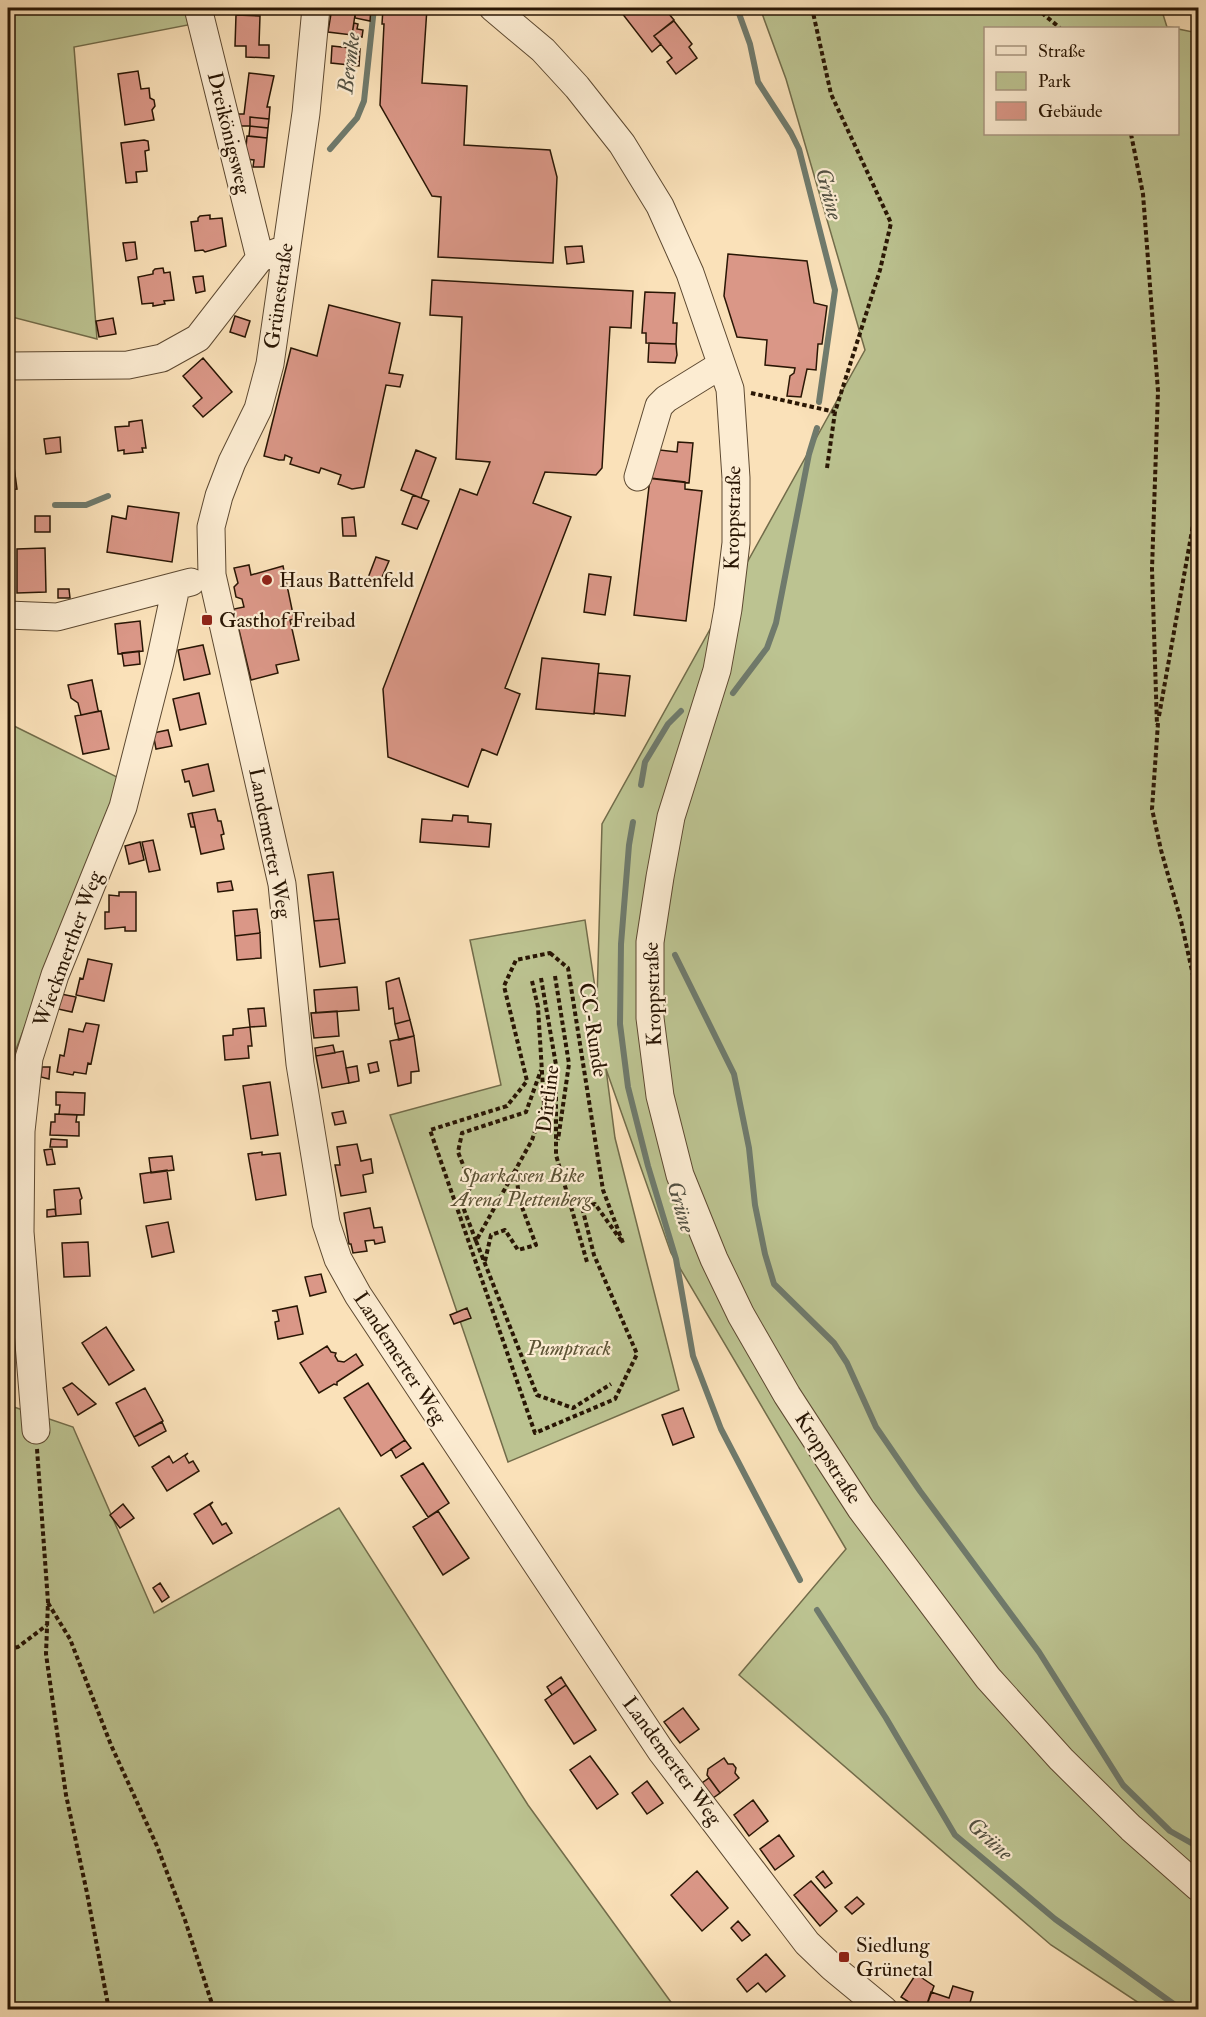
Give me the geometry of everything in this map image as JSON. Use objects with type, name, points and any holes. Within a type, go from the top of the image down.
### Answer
[{"type":"street","name":"Dreikönigsweg","points":[[198,8],[260,258]]},
{"type":"street","name":"Grünestraße","points":[[212,574],[211,527],[219,496],[232,462],[258,409],[270,364],[306,113],[316,8]]},
{"type":"street","name":"Kroppstraße","points":[[493,8],[543,50],[577,87],[622,144],[660,206],[690,273],[726,377],[736,478],[736,543],[728,609],[717,670],[671,817],[650,942],[650,1018],[660,1096],[680,1175],[714,1259],[741,1315],[787,1395],[861,1509],[988,1678],[1060,1759],[1131,1828],[1198,1887]]},
{"type":"street","points":[[8,366],[128,365],[162,358],[198,338],[260,258],[286,249]]},
{"type":"street","points":[[638,477],[659,406],[666,399],[726,377]]},
{"type":"street","points":[[8,615],[57,617],[176,587],[212,574]]},
{"type":"street","name":"Landemerter Weg","points":[[212,574],[282,884],[300,1064],[326,1223],[338,1259],[358,1294],[661,1751],[807,1943],[884,2010]]},
{"type":"street","name":"Wieckmerther Weg","points":[[36,1430],[20,1232],[21,1131],[29,1058],[55,975],[123,807],[160,662],[176,587]]},
{"type":"path","points":[[812,8],[831,94],[891,223],[880,270],[835,412],[827,468]]},
{"type":"path","points":[[1036,8],[1059,27]]},
{"type":"path","points":[[1131,135],[1143,194],[1158,391],[1152,569],[1158,725]]},
{"type":"path","points":[[726,377],[835,412]]},
{"type":"path","points":[[1198,497],[1158,725],[1152,809],[1198,998]]},
{"type":"path","name":"CC-Runde","points":[[550,953],[568,968],[603,1190],[623,1243],[595,1204],[582,1207],[594,1255],[637,1354],[615,1398],[535,1433],[430,1130],[507,1106],[527,1081],[504,986],[516,960],[550,953]]},
{"type":"path","name":"Dirtline","points":[[555,976],[569,1064],[556,1155]]},
{"type":"path","name":"Dirtline","points":[[541,978],[556,1065],[556,1155],[587,1262]]},
{"type":"path","points":[[476,1241],[532,1140],[544,1105],[538,1007],[532,981]]},
{"type":"path","points":[[542,1067],[526,1112],[462,1133],[458,1152],[471,1185],[463,1207],[537,1395],[573,1408],[611,1384]]},
{"type":"path","points":[[484,1262],[491,1235],[505,1230],[518,1250],[536,1245],[519,1199],[516,1169]]},
{"type":"path","points":[[36,1430],[48,1602],[46,1654],[66,1795],[109,2010]]},
{"type":"path","points":[[48,1602],[70,1639],[111,1744],[157,1846],[185,1920],[214,2010]]},
{"type":"path","points":[[8,1649],[18,1647],[47,1624]]},
{"type":"green space","points":[[8,8],[186,8],[188,25],[74,47],[97,339],[8,316]]},
{"type":"green space","points":[[760,8],[1161,8],[1167,27],[984,27],[984,135],[1179,135],[1179,29],[1198,33],[1198,2009],[1148,2009],[1051,1945],[739,1675],[846,1549],[671,1253],[606,1069],[615,1138],[679,1390],[508,1462],[390,1115],[501,1085],[470,940],[585,920],[597,1001],[602,824],[865,350],[786,79]]},
{"type":"green space","points":[[8,723],[121,779],[13,1057],[8,1054]]},
{"type":"green space","points":[[8,1405],[73,1427],[154,1613],[339,1508],[528,1805],[676,2009],[8,2010]]},
{"type":"building","points":[[332,8],[356,8],[352,35],[328,32]]},
{"type":"building","points":[[356,8],[371,8],[370,21],[355,18]]},
{"type":"building","points":[[383,8],[427,8],[422,83],[467,86],[464,145],[550,150],[557,177],[553,263],[438,257],[441,197],[432,196],[380,105]]},
{"type":"building","points":[[618,8],[664,8],[674,20],[654,36],[661,44],[652,52]]},
{"type":"building","points":[[236,15],[260,16],[259,45],[269,45],[269,58],[246,57],[246,46],[235,46]]},
{"type":"building","points":[[674,21],[692,44],[689,47],[697,58],[676,74],[667,62],[672,58],[654,36]]},
{"type":"building","points":[[354,23],[358,24],[357,29],[363,30],[362,37],[352,35]]},
{"type":"building","points":[[332,46],[360,49],[359,66],[331,63]]},
{"type":"building","points":[[138,71],[141,89],[149,88],[150,98],[154,100],[155,106],[152,110],[154,120],[125,125],[118,74]]},
{"type":"building","points":[[249,73],[274,76],[267,107],[270,107],[269,119],[250,117],[250,126],[237,126],[238,114],[244,114]]},
{"type":"building","points":[[250,117],[269,119],[268,128],[250,126]]},
{"type":"building","points":[[250,126],[268,128],[267,138],[249,136]]},
{"type":"building","points":[[247,136],[267,138],[264,167],[253,167],[254,160],[245,159]]},
{"type":"building","points":[[148,141],[149,150],[145,151],[147,171],[136,172],[137,182],[126,183],[121,143]]},
{"type":"building","points":[[210,215],[210,219],[222,218],[226,246],[205,252],[195,251],[191,222],[198,221],[200,216]]},
{"type":"building","points":[[135,242],[137,259],[126,261],[123,243]]},
{"type":"building","points":[[582,246],[584,262],[567,264],[565,247]]},
{"type":"building","points":[[728,254],[807,261],[814,303],[827,306],[822,344],[818,344],[816,370],[807,369],[801,397],[787,396],[790,376],[794,373],[795,368],[765,365],[767,340],[737,337],[724,296]]},
{"type":"building","points":[[163,268],[164,273],[170,272],[174,300],[153,306],[153,303],[142,304],[138,277],[153,274],[155,269]]},
{"type":"building","points":[[203,276],[205,291],[196,293],[193,277]]},
{"type":"building","points":[[432,280],[633,291],[631,328],[610,327],[602,468],[596,475],[545,472],[533,503],[571,517],[505,688],[520,694],[497,755],[482,749],[468,787],[388,757],[383,689],[460,489],[477,495],[490,462],[456,459],[462,317],[430,315]]},
{"type":"building","points":[[645,292],[675,293],[673,323],[677,323],[676,344],[646,343],[646,333],[642,333]]},
{"type":"building","points":[[329,305],[400,323],[389,373],[403,375],[400,387],[386,385],[364,487],[352,489],[338,484],[341,475],[321,468],[319,473],[290,464],[292,458],[285,455],[284,460],[264,456],[291,348],[317,356]]},
{"type":"building","points":[[235,316],[250,321],[245,337],[230,332]]},
{"type":"building","points":[[113,318],[116,334],[99,337],[96,321]]},
{"type":"building","points":[[649,343],[676,344],[675,363],[648,362]]},
{"type":"building","points":[[203,358],[232,392],[203,417],[193,406],[202,398],[183,376]]},
{"type":"building","points":[[142,420],[146,448],[142,448],[143,452],[124,454],[124,450],[118,451],[115,427],[129,426],[129,422]]},
{"type":"building","points":[[8,422],[17,489],[8,490]]},
{"type":"building","points":[[60,437],[61,452],[46,454],[44,439]]},
{"type":"building","points":[[678,442],[693,443],[689,483],[647,478],[651,449],[677,452]]},
{"type":"building","points":[[416,450],[436,458],[421,498],[401,490]]},
{"type":"building","points":[[650,478],[685,482],[685,489],[702,491],[686,621],[634,615]]},
{"type":"building","points":[[413,495],[429,501],[417,529],[402,524]]},
{"type":"building","points":[[128,506],[179,513],[172,562],[107,552],[112,516],[126,519]]},
{"type":"building","points":[[35,516],[50,516],[50,532],[35,532]]},
{"type":"building","points":[[354,517],[356,536],[343,536],[342,518]]},
{"type":"building","points":[[45,548],[46,592],[17,593],[17,549]]},
{"type":"building","points":[[376,557],[389,561],[379,584],[368,578]]},
{"type":"building","points":[[249,565],[251,575],[283,566],[294,619],[290,620],[299,660],[276,665],[278,673],[251,680],[234,609],[244,607],[242,599],[236,597],[234,587],[238,583],[234,568]]},
{"type":"building","points":[[589,574],[611,577],[605,615],[584,612]]},
{"type":"building","points":[[58,589],[69,589],[70,598],[58,598]]},
{"type":"building","points":[[140,621],[143,651],[118,654],[115,624]]},
{"type":"building","points":[[203,645],[210,674],[184,680],[178,650]]},
{"type":"building","points":[[139,651],[140,664],[124,666],[122,653]]},
{"type":"building","points":[[542,658],[599,664],[594,714],[536,709]]},
{"type":"building","points":[[598,673],[630,676],[625,716],[594,713]]},
{"type":"building","points":[[92,680],[99,711],[81,715],[78,703],[71,698],[68,685]]},
{"type":"building","points":[[199,693],[206,724],[180,730],[173,699]]},
{"type":"building","points":[[101,711],[109,749],[83,754],[75,716]]},
{"type":"building","points":[[168,730],[172,746],[156,749],[153,733]]},
{"type":"building","points":[[208,764],[214,791],[193,796],[189,781],[185,782],[182,770]]},
{"type":"building","points":[[215,809],[224,834],[221,835],[224,849],[201,854],[192,813]]},
{"type":"building","points":[[192,813],[195,827],[191,827],[188,814]]},
{"type":"building","points":[[453,815],[468,816],[468,822],[491,824],[489,847],[420,842],[422,819],[452,821]]},
{"type":"building","points":[[153,840],[160,870],[149,872],[142,842]]},
{"type":"building","points":[[140,842],[144,860],[129,864],[125,846]]},
{"type":"building","points":[[333,872],[339,919],[314,921],[308,875]]},
{"type":"building","points":[[231,881],[233,890],[218,892],[217,883]]},
{"type":"building","points":[[119,892],[136,892],[136,931],[125,931],[125,927],[105,929],[105,912],[109,912],[109,895],[119,896]]},
{"type":"building","points":[[257,909],[260,933],[235,936],[233,911]]},
{"type":"building","points":[[339,919],[345,963],[320,967],[314,921]]},
{"type":"building","points":[[260,933],[261,958],[237,960],[235,936]]},
{"type":"building","points":[[88,959],[112,964],[104,1001],[76,995]]},
{"type":"building","points":[[399,978],[410,1020],[395,1024],[393,1008],[389,1009],[386,982]]},
{"type":"building","points":[[357,987],[359,1010],[316,1013],[314,990]]},
{"type":"building","points":[[61,994],[76,997],[72,1012],[58,1009]]},
{"type":"building","points":[[264,1008],[266,1026],[250,1027],[248,1009]]},
{"type":"building","points":[[337,1011],[339,1036],[314,1038],[311,1013]]},
{"type":"building","points":[[410,1020],[414,1036],[399,1040],[395,1024]]},
{"type":"building","points":[[86,1023],[99,1025],[91,1064],[88,1063],[86,1074],[74,1072],[73,1075],[57,1072],[60,1055],[64,1056],[69,1029],[83,1032]]},
{"type":"building","points":[[250,1027],[252,1046],[248,1046],[249,1058],[225,1060],[223,1036],[233,1035],[233,1029]]},
{"type":"building","points":[[414,1036],[419,1071],[411,1072],[411,1083],[398,1086],[390,1041]]},
{"type":"building","points":[[333,1045],[335,1053],[316,1056],[315,1048]]},
{"type":"building","points":[[343,1051],[349,1083],[322,1088],[316,1056]]},
{"type":"building","points":[[377,1062],[379,1071],[370,1073],[368,1064]]},
{"type":"building","points":[[357,1066],[359,1081],[349,1083],[346,1068]]},
{"type":"building","points":[[42,1067],[50,1067],[49,1079],[41,1077]]},
{"type":"building","points":[[270,1082],[278,1135],[251,1139],[243,1086]]},
{"type":"building","points":[[56,1092],[85,1093],[84,1115],[59,1114],[60,1105],[56,1105]]},
{"type":"building","points":[[343,1111],[346,1123],[335,1125],[332,1113]]},
{"type":"building","points":[[55,1114],[77,1115],[79,1136],[50,1135],[51,1122],[55,1122]]},
{"type":"building","points":[[51,1139],[67,1140],[67,1147],[50,1147]]},
{"type":"building","points":[[357,1144],[361,1161],[371,1159],[373,1173],[363,1175],[366,1192],[341,1196],[335,1165],[340,1165],[337,1147]]},
{"type":"building","points":[[52,1149],[55,1164],[47,1165],[44,1150]]},
{"type":"building","points":[[262,1152],[262,1155],[280,1153],[286,1195],[256,1200],[248,1154]]},
{"type":"building","points":[[172,1156],[174,1170],[151,1173],[149,1158]]},
{"type":"building","points":[[167,1170],[171,1199],[144,1203],[140,1174]]},
{"type":"building","points":[[79,1188],[82,1198],[80,1200],[81,1214],[56,1216],[54,1190]]},
{"type":"building","points":[[370,1208],[374,1228],[382,1227],[385,1242],[375,1244],[374,1240],[365,1241],[367,1251],[353,1253],[351,1244],[349,1244],[344,1213]]},
{"type":"building","points":[[55,1209],[56,1216],[47,1217],[47,1210]]},
{"type":"building","points":[[168,1222],[174,1252],[152,1257],[146,1226]]},
{"type":"building","points":[[88,1242],[90,1276],[64,1277],[62,1243]]},
{"type":"building","points":[[321,1274],[326,1292],[310,1296],[305,1277]]},
{"type":"building","points":[[297,1306],[303,1334],[278,1339],[275,1322],[279,1321],[277,1311],[272,1311]]},
{"type":"building","points":[[467,1308],[471,1318],[454,1324],[450,1315]]},
{"type":"building","points":[[106,1327],[134,1370],[109,1385],[82,1343]]},
{"type":"building","points":[[327,1346],[331,1352],[336,1353],[338,1361],[344,1362],[356,1354],[363,1365],[337,1382],[337,1385],[334,1384],[319,1393],[300,1363]]},
{"type":"building","points":[[72,1383],[96,1404],[78,1415],[63,1388]]},
{"type":"building","points":[[368,1383],[405,1440],[381,1456],[344,1398]]},
{"type":"building","points":[[145,1388],[163,1421],[134,1437],[116,1403]]},
{"type":"building","points":[[683,1408],[694,1437],[673,1445],[662,1415]]},
{"type":"building","points":[[162,1422],[166,1431],[139,1446],[134,1437]]},
{"type":"building","points":[[405,1440],[411,1448],[396,1458],[391,1449]]},
{"type":"building","points":[[188,1453],[185,1456],[189,1463],[193,1461],[199,1471],[167,1491],[152,1467],[169,1456],[173,1463]]},
{"type":"building","points":[[423,1463],[449,1503],[428,1517],[401,1476]]},
{"type":"building","points":[[213,1502],[210,1505],[222,1525],[226,1523],[232,1533],[213,1544],[194,1514]]},
{"type":"building","points":[[123,1504],[134,1518],[120,1528],[110,1515]]},
{"type":"building","points":[[438,1511],[469,1558],[443,1575],[413,1527]]},
{"type":"building","points":[[160,1583],[169,1597],[162,1602],[153,1588]]},
{"type":"building","points":[[561,1677],[566,1685],[552,1695],[547,1687]]},
{"type":"building","points":[[566,1685],[596,1730],[574,1744],[545,1700]]},
{"type":"building","points":[[683,1708],[699,1729],[680,1743],[664,1722]]},
{"type":"building","points":[[590,1756],[618,1794],[597,1809],[570,1770]]},
{"type":"building","points":[[724,1758],[728,1764],[733,1764],[736,1768],[735,1773],[739,1778],[720,1793],[707,1775],[708,1769]]},
{"type":"building","points":[[709,1778],[720,1793],[713,1798],[702,1783]]},
{"type":"building","points":[[647,1781],[663,1803],[647,1814],[632,1793]]},
{"type":"building","points":[[753,1800],[768,1821],[749,1836],[734,1815]]},
{"type":"building","points":[[779,1835],[794,1856],[775,1870],[760,1849]]},
{"type":"building","points":[[697,1871],[728,1908],[702,1931],[671,1895]]},
{"type":"building","points":[[823,1871],[832,1883],[825,1888],[816,1877]]},
{"type":"building","points":[[811,1881],[837,1911],[820,1926],[794,1895]]},
{"type":"building","points":[[857,1897],[864,1904],[852,1914],[845,1907]]},
{"type":"building","points":[[738,1921],[750,1935],[742,1941],[731,1928]]},
{"type":"building","points":[[766,1954],[785,1976],[766,1992],[758,1983],[747,1992],[737,1979]]},
{"type":"building","points":[[916,1974],[934,1986],[925,2010],[921,2010],[901,1997]]},
{"type":"building","points":[[953,1986],[973,1992],[969,2006],[963,2004],[961,2010],[925,2010],[931,1992],[949,1998]]},
{"type":"waterway","name":"Bermke","points":[[330,149],[357,118],[364,101],[374,8]]},
{"type":"waterway","name":"Grüne","points":[[737,8],[750,44],[758,82],[799,149],[835,290],[819,402]]},
{"type":"waterway","name":"Grüne","points":[[733,693],[767,648],[776,623],[809,454],[817,428]]},
{"type":"waterway","name":"Bermke","points":[[55,505],[86,505],[108,496]]},
{"type":"waterway","name":"Grüne","points":[[641,785],[645,762],[668,724],[681,711]]},
{"type":"waterway","name":"Grüne","points":[[633,822],[621,944],[620,1024],[628,1087],[648,1166],[676,1259],[693,1356],[721,1429],[800,1580]]},
{"type":"waterway","points":[[675,955],[734,1074],[749,1148],[755,1205],[774,1284],[834,1343],[847,1363],[876,1427],[920,1491],[1039,1652],[1123,1785],[1170,1831],[1198,1845]]},
{"type":"waterway","name":"Grüne","points":[[817,1610],[886,1718],[955,1835],[1055,1919],[1182,2010]]},
{"type":"place","name":"Haus Battenfeld","points":[[267,580]]},
{"type":"place","name":"Gasthof Freibad","points":[[207,620]]},
{"type":"place","name":"Siedlung Grünetal","points":[[844,1957]]},
{"type":"park label","name":"Sparkassen Bike Arena Plettenberg","points":[[522,1187]]},
{"type":"park label","name":"Pumptrack","points":[[569,1348]]}]
